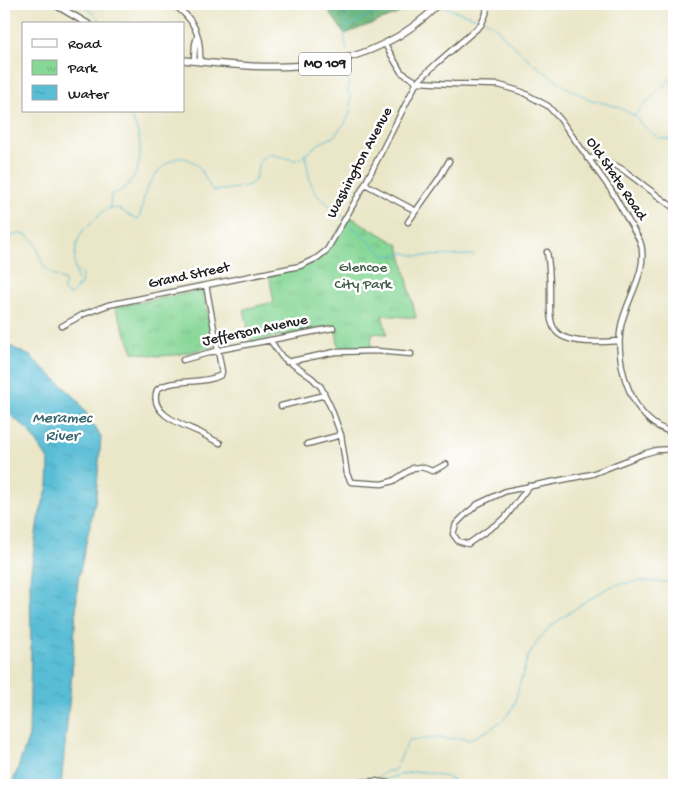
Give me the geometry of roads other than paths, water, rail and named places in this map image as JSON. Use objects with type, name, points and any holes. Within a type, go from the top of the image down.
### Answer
[{"type":"main road","points":[[54,4],[85,22]]},
{"type":"main road","name":"MO 109","points":[[185,60],[274,67],[301,67],[338,61],[385,44],[418,23],[439,4]]},
{"type":"street","points":[[172,4],[190,18],[201,44],[197,61]]},
{"type":"street","name":"Washington Avenue","points":[[322,254],[327,250],[365,184],[417,82],[436,63],[481,25],[486,14],[487,4]]},
{"type":"street","points":[[385,44],[401,72],[417,82]]},
{"type":"street","name":"Old State Road","points":[[417,82],[499,85],[522,92],[543,102],[556,113],[618,201],[636,232],[643,249],[641,265],[622,318],[619,341],[623,368],[635,403],[643,415],[661,429],[674,432]]},
{"type":"street","points":[[587,158],[601,158],[622,169],[674,208]]},
{"type":"street","points":[[408,222],[440,177],[449,160]]},
{"type":"street","points":[[365,184],[416,211]]},
{"type":"street","points":[[547,252],[550,265],[550,320],[555,331],[563,337],[574,341],[619,341]]},
{"type":"street","name":"Grand Street","points":[[62,326],[97,308],[300,266],[322,254]]},
{"type":"street","points":[[206,285],[219,350],[221,375],[207,380],[164,384],[157,390],[155,398],[159,408],[172,420],[220,443]]},
{"type":"street","name":"Jefferson Avenue","points":[[183,360],[219,350],[334,328]]},
{"type":"street","points":[[270,340],[287,362],[312,378],[321,387],[341,435],[348,479],[353,484],[386,484],[413,468],[421,467],[433,471],[446,464]]},
{"type":"street","points":[[287,362],[335,352],[377,351],[411,354]]},
{"type":"street","points":[[281,406],[325,395]]},
{"type":"street","points":[[307,444],[341,435]]},
{"type":"street","points":[[530,486],[505,518],[478,539],[464,544],[458,541],[453,534],[456,524],[478,504],[496,495],[514,489],[592,474],[642,454],[656,450],[674,449]]},
{"type":"street","points":[[514,489],[521,497]]},
{"type":"street","points":[[323,785],[375,781],[402,785]]},
{"type":"street","points":[[277,785],[318,785]]},
{"type":"water","name":"Meramec River","points":[[4,343],[30,356],[77,399],[101,437],[96,497],[78,580],[72,673],[61,785],[12,785],[29,736],[30,578],[38,519],[48,486],[49,461],[30,432],[4,409]]},
{"type":"waterway","points":[[81,4],[101,22]]},
{"type":"waterway","points":[[347,51],[345,27],[354,4]]},
{"type":"waterway","points":[[346,28],[388,4]]},
{"type":"waterway","points":[[428,4],[433,5]]},
{"type":"waterway","points":[[440,6],[481,19]]},
{"type":"waterway","points":[[485,20],[495,26],[503,36],[533,63],[566,87],[589,99],[618,107],[635,116],[641,124],[658,138],[674,140]]},
{"type":"waterway","points":[[4,245],[17,234],[26,235],[31,238],[37,247],[42,264],[52,274],[65,281],[63,290],[69,295],[72,294],[78,285],[75,252],[80,235],[104,210],[117,208],[138,219],[146,190],[156,174],[177,158],[185,158],[193,162],[202,171],[213,191],[235,188],[254,181],[261,160],[268,154],[294,160],[300,159],[318,144],[333,137],[345,123],[350,113],[351,98],[348,93],[349,68]]},
{"type":"waterway","points":[[635,115],[674,76]]},
{"type":"waterway","points":[[110,208],[111,195],[122,190],[130,182],[136,173],[139,162],[140,152],[137,130],[128,112]]},
{"type":"waterway","points":[[305,154],[310,181],[316,194],[344,218]]},
{"type":"waterway","points":[[346,221],[385,256],[405,253],[418,256],[474,255]]},
{"type":"waterway","points":[[75,268],[82,273],[81,285],[77,288]]},
{"type":"waterway","points":[[398,763],[409,740],[439,738],[464,738],[468,740],[489,730],[504,719],[513,708],[527,659],[538,640],[552,625],[590,598],[614,585],[641,581],[674,583]]},
{"type":"waterway","points":[[375,780],[387,771],[393,771],[396,767]]},
{"type":"waterway","points":[[381,780],[408,773],[422,772],[443,776],[462,785]]},
{"type":"park label","name":"Glencoe City Park","points":[[363,276]]}]
